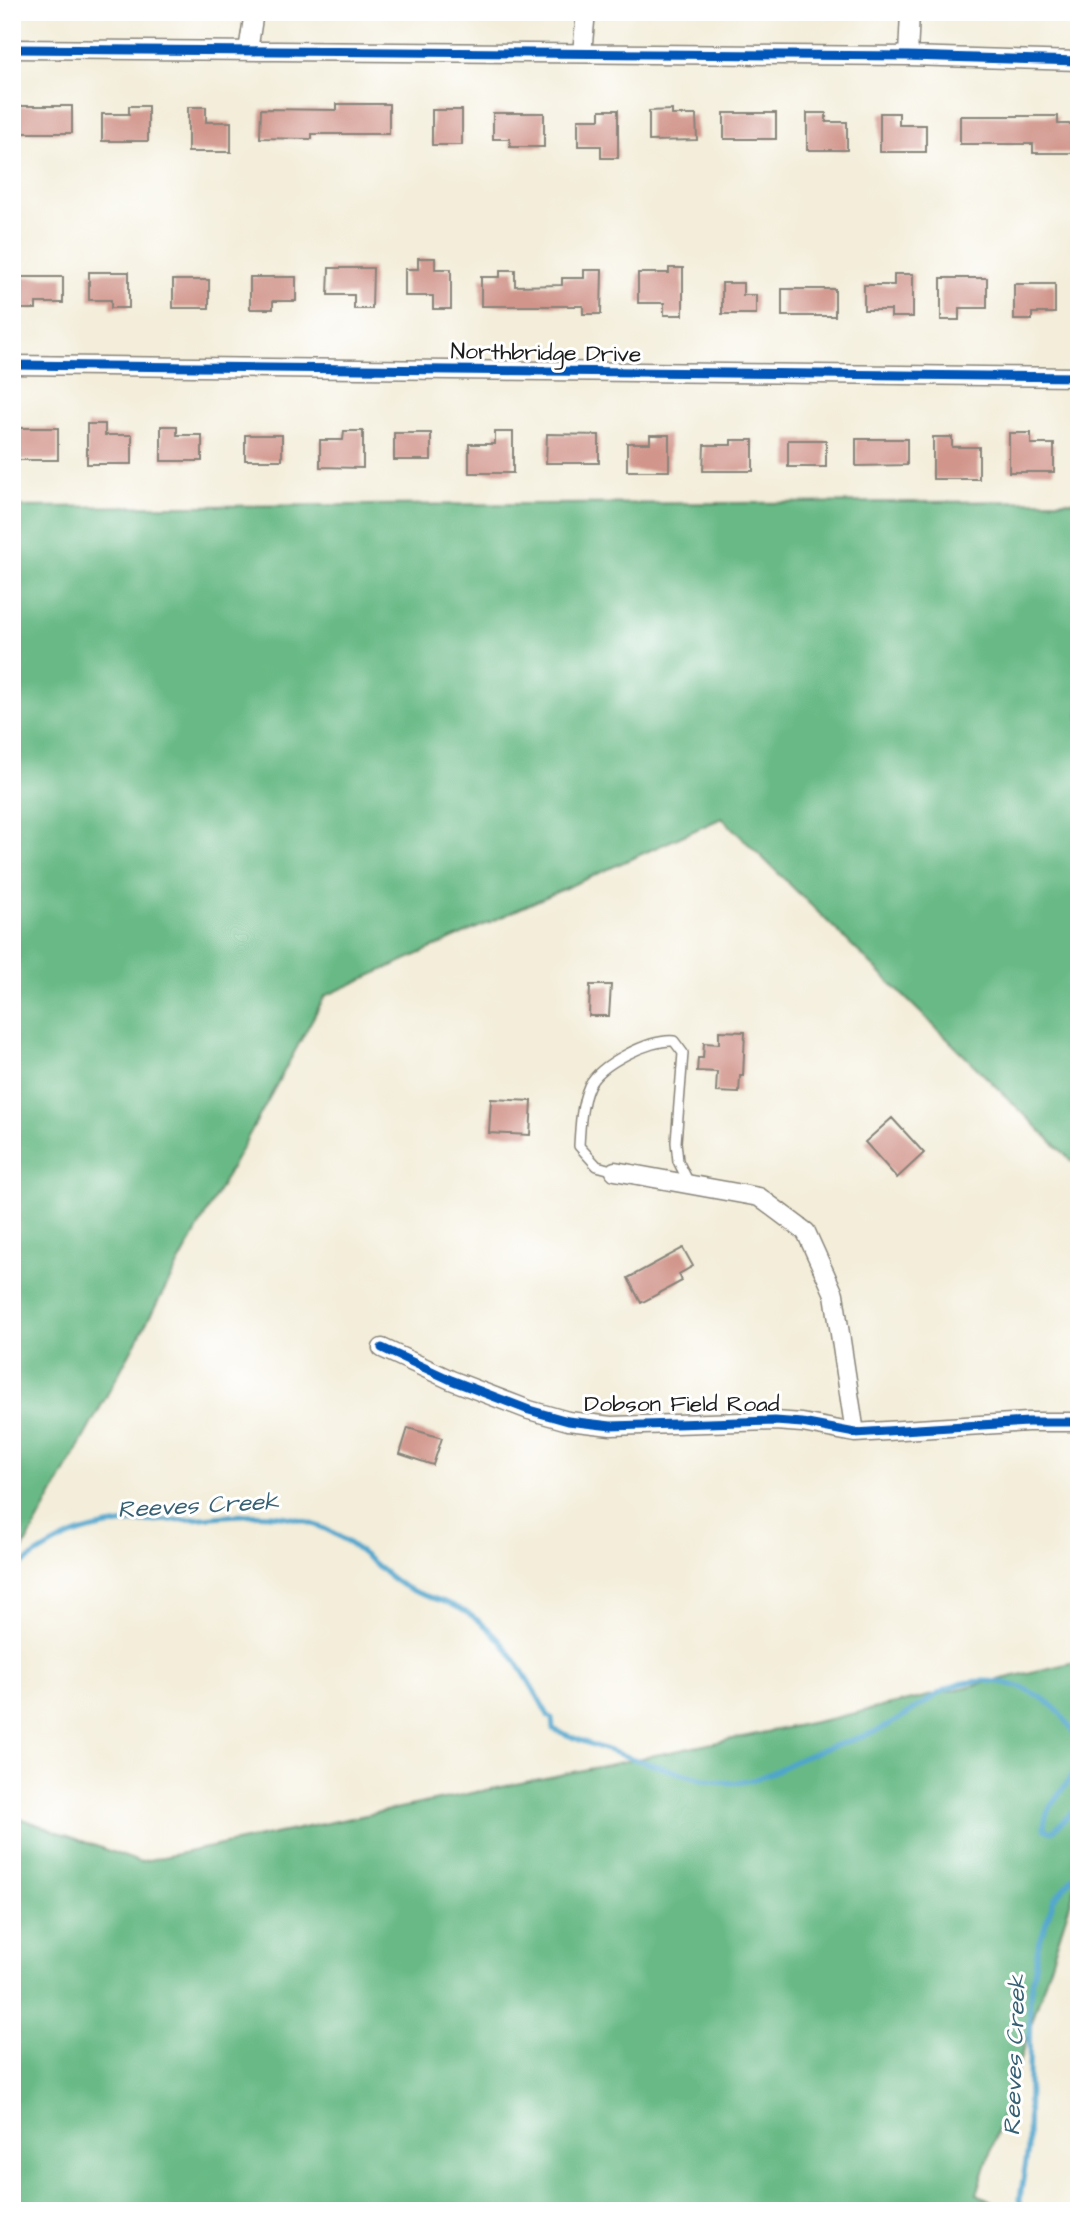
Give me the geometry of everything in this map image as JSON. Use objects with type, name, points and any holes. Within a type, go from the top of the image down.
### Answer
[{"type":"street","points":[[248,51],[254,12]]},
{"type":"street","points":[[582,53],[586,12]]},
{"type":"street","points":[[908,56],[910,12]]},
{"type":"street","points":[[12,49],[908,56],[1079,61]]},
{"type":"street","name":"Northbridge Drive","points":[[12,365],[1079,377]]},
{"type":"street","points":[[615,1171],[759,1197],[806,1232],[834,1294],[855,1433]]},
{"type":"street","name":"Dobson Field Road","points":[[382,1348],[444,1378],[529,1410],[568,1421],[611,1426],[775,1421],[855,1433],[1028,1422],[1079,1422]]},
{"type":"lane","points":[[615,1171],[597,1166],[579,1146],[580,1125],[589,1087],[597,1075],[627,1055],[660,1040],[674,1041],[683,1053],[677,1152],[678,1161],[689,1184]]},
{"type":"green space","points":[[1079,501],[1079,1168],[722,818],[325,996],[12,1569],[12,507]]},
{"type":"green space","points":[[1079,1661],[1079,1875],[977,2194],[1013,2211],[12,2211],[12,1815],[139,1862],[834,1718]]},
{"type":"building","points":[[337,104],[389,104],[389,134],[312,134],[312,139],[260,138],[261,109],[337,110]]},
{"type":"building","points":[[20,106],[72,106],[72,133],[20,133]]},
{"type":"building","points":[[129,106],[148,106],[148,141],[102,141],[102,114],[129,114]]},
{"type":"building","points":[[188,107],[206,107],[206,122],[231,122],[231,152],[188,152]]},
{"type":"building","points":[[432,110],[462,110],[462,145],[432,145]]},
{"type":"building","points":[[600,110],[618,110],[618,158],[601,158],[601,146],[578,146],[578,119],[600,119]]},
{"type":"building","points":[[672,110],[672,115],[696,115],[697,140],[649,141],[649,111]]},
{"type":"building","points":[[493,113],[544,113],[544,147],[510,147],[510,139],[493,139]]},
{"type":"building","points":[[724,113],[776,113],[776,139],[724,139]]},
{"type":"building","points":[[807,113],[826,113],[826,122],[847,122],[847,150],[807,150]]},
{"type":"building","points":[[880,113],[899,113],[899,125],[926,125],[926,152],[880,152]]},
{"type":"building","points":[[960,116],[1058,116],[1058,124],[1079,124],[1079,153],[1033,153],[1033,144],[960,144]]},
{"type":"building","points":[[418,258],[435,258],[435,269],[451,269],[451,309],[433,309],[433,296],[405,296],[405,269],[418,269]]},
{"type":"building","points":[[329,268],[373,268],[372,309],[354,309],[354,295],[328,295]]},
{"type":"building","points":[[669,268],[683,268],[683,315],[664,315],[664,303],[638,303],[638,273],[669,273]]},
{"type":"building","points":[[500,270],[515,270],[515,286],[562,285],[562,278],[584,278],[584,270],[602,270],[601,314],[583,314],[583,306],[481,306],[481,277],[500,277]]},
{"type":"building","points":[[89,272],[129,272],[129,308],[111,308],[111,300],[89,300]]},
{"type":"building","points":[[894,274],[913,274],[913,317],[891,317],[891,310],[864,310],[864,285],[894,285]]},
{"type":"building","points":[[14,277],[63,277],[63,303],[36,303],[36,309],[14,309]]},
{"type":"building","points":[[250,277],[296,277],[296,301],[273,301],[273,309],[250,309]]},
{"type":"building","points":[[941,278],[987,278],[987,308],[959,308],[959,320],[941,320]]},
{"type":"building","points":[[173,280],[209,280],[209,308],[173,308]]},
{"type":"building","points":[[722,283],[743,283],[743,295],[756,295],[756,314],[722,314]]},
{"type":"building","points":[[1014,284],[1055,284],[1055,313],[1032,313],[1032,320],[1014,320]]},
{"type":"building","points":[[782,289],[835,289],[835,316],[782,316]]},
{"type":"building","points":[[87,424],[105,424],[105,435],[132,435],[132,464],[87,464]]},
{"type":"building","points":[[161,426],[177,426],[177,435],[202,435],[202,461],[161,461]]},
{"type":"building","points":[[16,428],[58,428],[58,460],[16,460]]},
{"type":"building","points":[[344,431],[363,431],[363,468],[320,467],[320,440],[343,440]]},
{"type":"building","points":[[495,432],[513,432],[513,473],[469,473],[469,444],[495,444]]},
{"type":"building","points":[[394,433],[431,433],[431,460],[394,460]]},
{"type":"building","points":[[1009,433],[1031,433],[1031,444],[1054,444],[1054,472],[1009,472]]},
{"type":"building","points":[[547,434],[599,435],[599,463],[546,463]]},
{"type":"building","points":[[245,435],[282,435],[282,460],[245,460]]},
{"type":"building","points":[[650,435],[669,435],[669,471],[627,471],[627,443],[650,443]]},
{"type":"building","points":[[933,437],[952,437],[952,447],[979,447],[979,479],[933,479]]},
{"type":"building","points":[[856,439],[907,439],[907,465],[856,466]]},
{"type":"building","points":[[731,440],[753,440],[753,471],[703,471],[704,445],[731,445]]},
{"type":"building","points":[[788,440],[826,440],[826,467],[788,467]]},
{"type":"building","points":[[590,985],[611,985],[609,1016],[589,1016]]},
{"type":"building","points":[[719,1031],[745,1032],[743,1076],[740,1076],[739,1093],[716,1092],[717,1072],[697,1071],[698,1058],[703,1058],[704,1043],[719,1044]]},
{"type":"building","points":[[491,1099],[532,1101],[530,1135],[489,1133]]},
{"type":"building","points":[[892,1118],[924,1153],[897,1178],[865,1142]]},
{"type":"building","points":[[683,1248],[693,1266],[679,1274],[682,1281],[641,1303],[628,1278]]},
{"type":"building","points":[[408,1428],[442,1438],[433,1465],[400,1454]]},
{"type":"waterway","name":"Reeves Creek","points":[[12,1572],[55,1543],[100,1527],[242,1515],[290,1517],[330,1531],[406,1588],[450,1604],[483,1624],[497,1637],[520,1667],[552,1718],[553,1729],[598,1747],[699,1778],[742,1782],[881,1729],[956,1685],[991,1681],[1015,1686],[1043,1698],[1065,1719],[1073,1732],[1077,1754],[1076,1767],[1051,1806],[1044,1829],[1052,1832],[1079,1805]]},
{"type":"waterway","name":"Reeves Creek","points":[[1021,2211],[1020,2198],[1028,2149],[1030,1997],[1038,1947],[1054,1899],[1079,1871]]},
{"type":"cycle path","points":[[12,49],[908,56],[1079,61]]},
{"type":"cycle path","points":[[12,365],[1079,377]]},
{"type":"cycle path","points":[[382,1348],[451,1380],[529,1410],[568,1421],[611,1426],[775,1421],[855,1433],[1028,1422],[1079,1422]]}]
